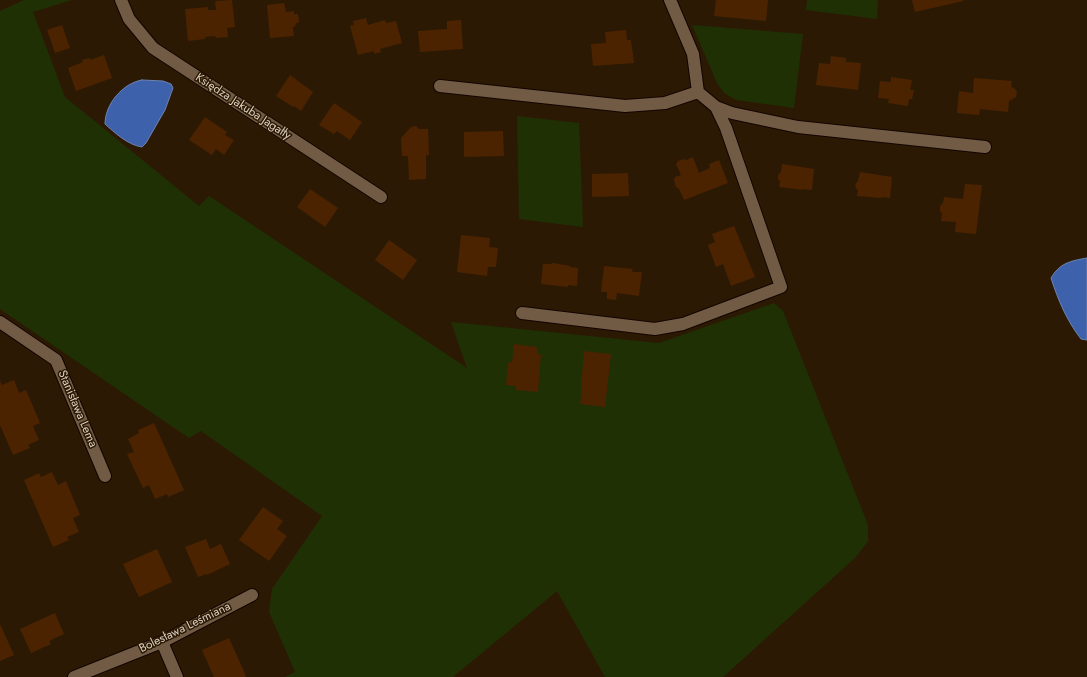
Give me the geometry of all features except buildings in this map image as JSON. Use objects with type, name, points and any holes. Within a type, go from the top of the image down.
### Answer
[{"type":"street","name":"Księdza Jakuba Jagałły","points":[[121,0],[129,19],[153,48],[381,198]]},
{"type":"street","points":[[670,0],[693,54],[698,92],[716,107],[732,113],[798,127],[985,147]]},
{"type":"street","points":[[440,86],[625,106],[665,103],[698,92]]},
{"type":"street","points":[[522,313],[655,329],[683,324],[781,286],[726,128],[716,107]]},
{"type":"street","name":"Stanisława Lema","points":[[0,322],[56,360],[105,476]]},
{"type":"street","name":"Bolesława Leśmiana","points":[[74,677],[162,642],[252,595]]},
{"type":"street","points":[[162,642],[177,677]]},
{"type":"green space","points":[[24,0],[72,0],[33,12],[65,97],[199,206],[209,196],[467,368],[451,322],[659,343],[774,303],[783,311],[868,525],[868,541],[856,557],[723,677],[605,677],[557,591],[453,677],[285,677],[295,672],[269,612],[272,589],[322,516],[201,431],[189,438],[0,309],[0,11]]},
{"type":"green space","points":[[807,0],[878,0],[877,19],[806,10]]},
{"type":"green space","points":[[692,25],[803,34],[794,108],[736,100],[724,93],[717,83]]},
{"type":"green space","points":[[517,116],[579,123],[583,227],[519,219]]},
{"type":"water","points":[[142,80],[163,81],[171,84],[173,88],[165,110],[146,143],[142,147],[132,144],[117,135],[105,124],[108,109],[116,96],[128,85]]},
{"type":"water","points":[[1087,258],[1087,340],[1081,339],[1071,325],[1051,278],[1062,266],[1075,260]]}]
